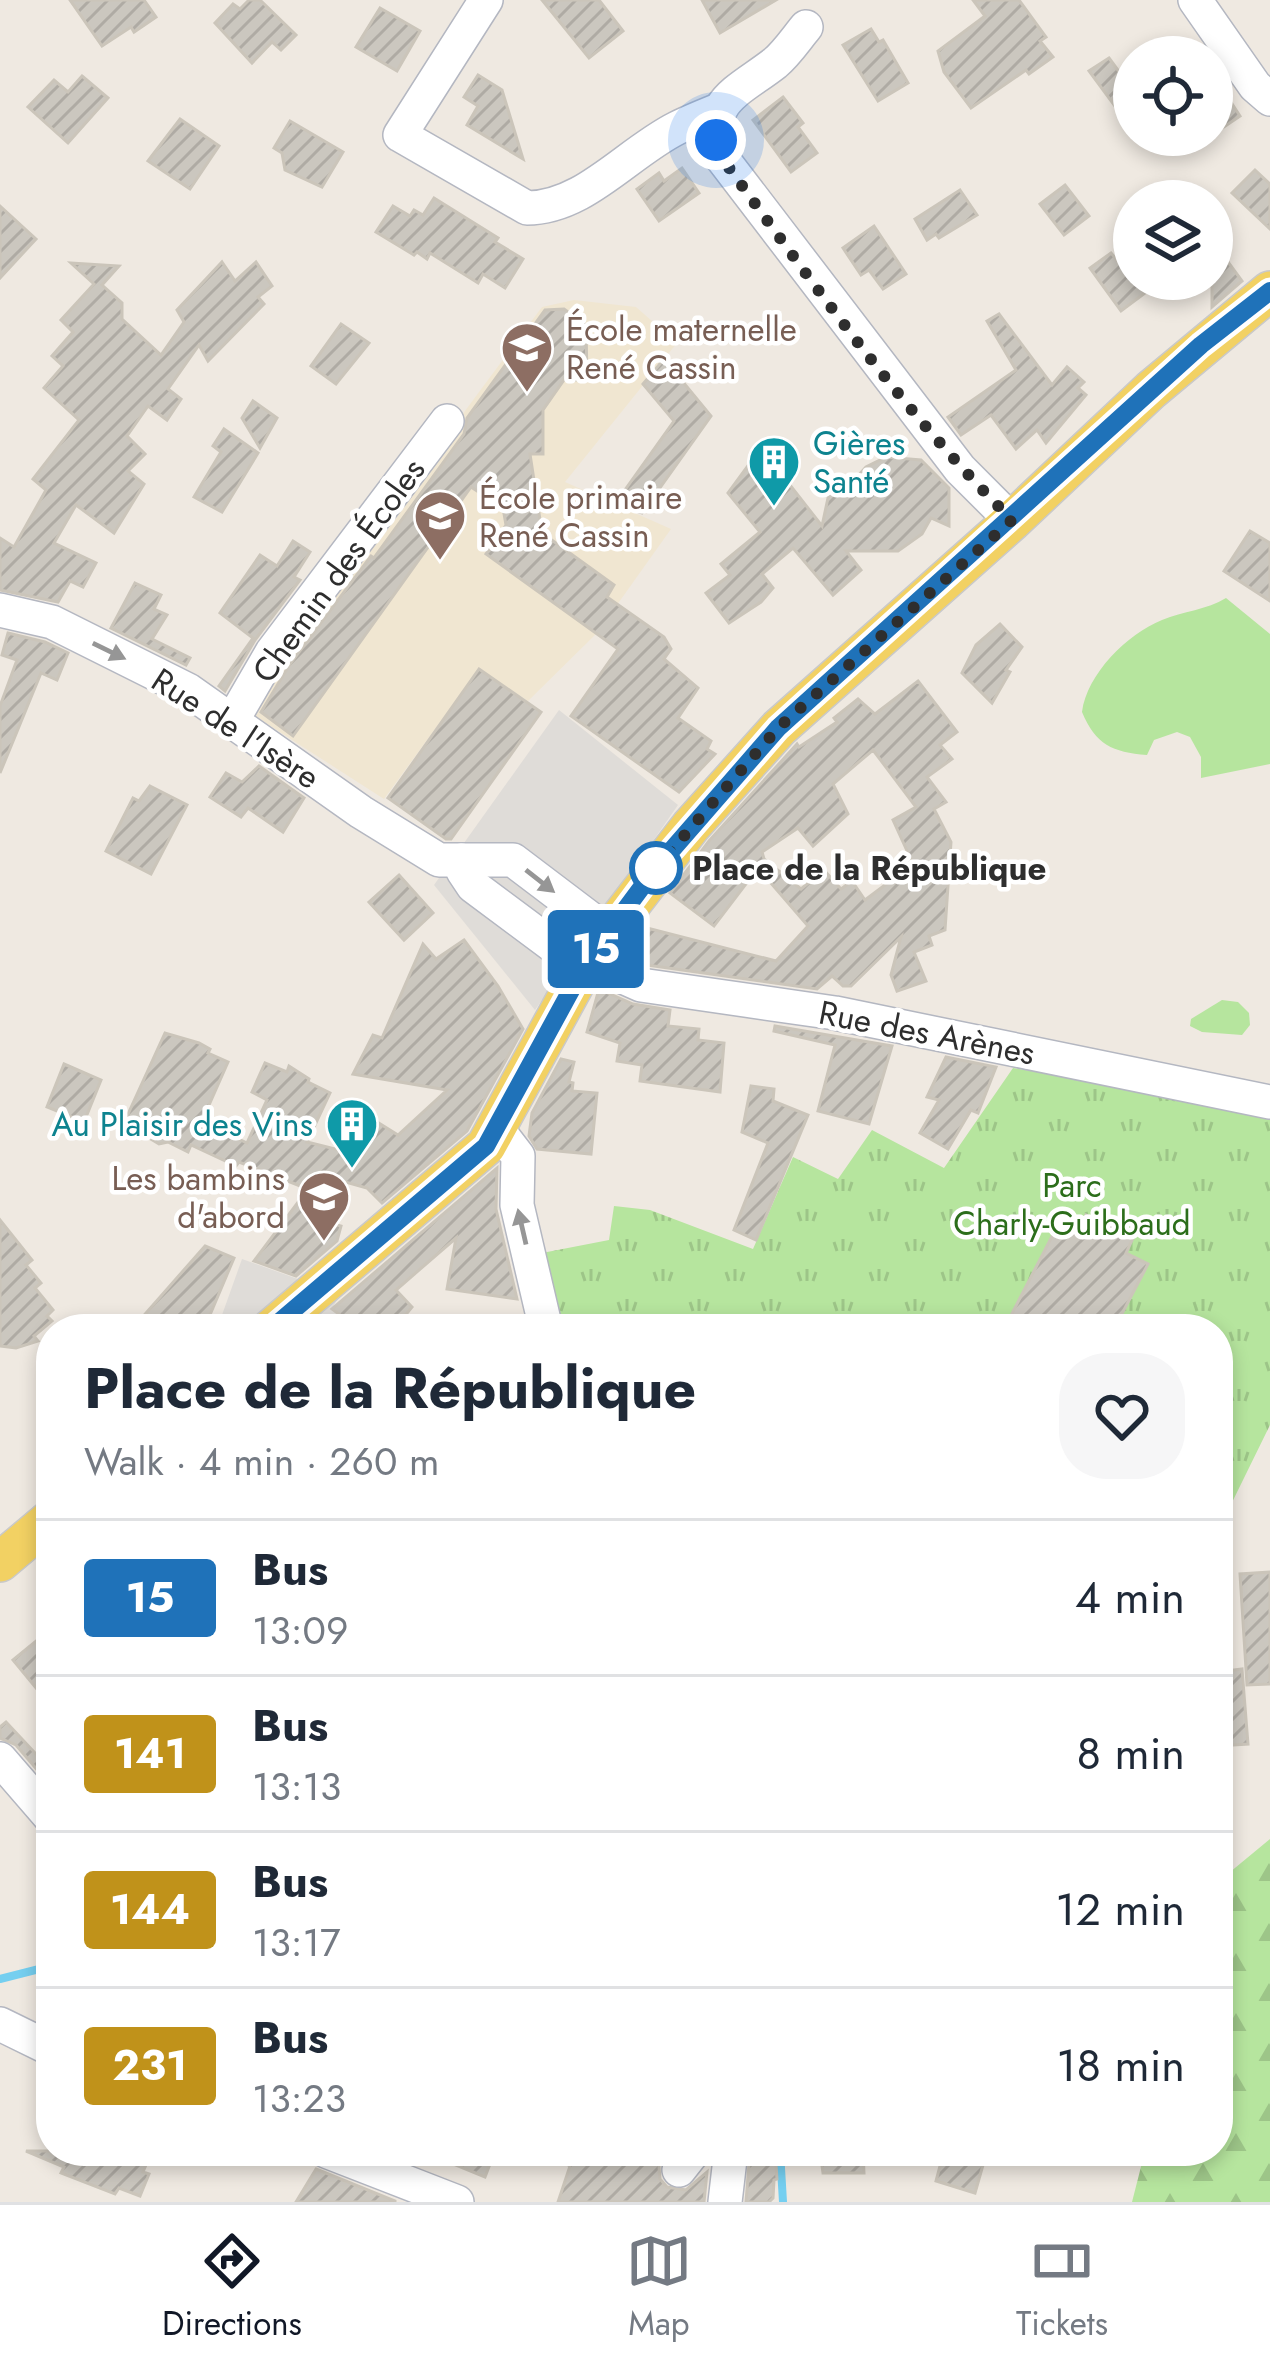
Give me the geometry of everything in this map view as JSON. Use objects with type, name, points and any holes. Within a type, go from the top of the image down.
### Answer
[{"type":"main road","points":[[289,1314],[486,1146],[592,954],[713,801],[778,728],[1201,345],[1270,291]]},
{"type":"main road","points":[[0,1562],[36,1532]]},
{"type":"street","points":[[486,0],[400,135],[526,208],[547,208],[570,199],[675,128],[721,109]]},
{"type":"street","points":[[1195,0],[1255,86],[1270,99]]},
{"type":"street","points":[[806,27],[779,60],[729,94],[715,122],[722,158],[960,470],[1012,520]]},
{"type":"street","name":"Chemin des Écoles","points":[[232,721],[272,652],[447,422]]},
{"type":"street","name":"Rue de l'Isère","points":[[0,610],[52,622],[188,690],[361,812],[439,860],[462,860],[473,886],[592,954]]},
{"type":"street","name":"Rue des Arènes","points":[[592,954],[641,985],[835,1013],[1270,1102]]},
{"type":"street","points":[[498,1130],[518,1156],[517,1205],[542,1314]]},
{"type":"street","points":[[0,1759],[36,1801]]},
{"type":"street","points":[[0,2024],[36,2042]]},
{"type":"street","points":[[365,2166],[457,2202]]},
{"type":"street","points":[[725,2202],[728,2166]]},
{"type":"shaded area","points":[[574,300],[636,307],[677,343],[565,482],[671,529],[597,633],[528,701],[479,669],[384,799],[244,709],[542,307]]},
{"type":"shaded area","name":"Place de la République","points":[[559,710],[678,805],[535,1010],[434,885]]},
{"type":"shaded area","points":[[242,1259],[334,1292],[338,1298],[332,1309],[339,1314],[222,1314]]},
{"type":"green space","points":[[1226,598],[1270,634],[1270,764],[1201,778],[1201,757],[1190,737],[1177,732],[1154,740],[1147,755],[1115,749],[1099,739],[1082,712],[1092,684],[1111,657],[1149,626]]},
{"type":"green space","points":[[1222,1000],[1238,1002],[1249,1013],[1250,1025],[1242,1035],[1202,1032],[1190,1026],[1191,1019]]},
{"type":"green space","name":"Parc Charly-Guibbaud","points":[[1013,1068],[1163,1093],[1270,1120],[1270,1425],[1233,1500],[1233,1314],[559,1314],[542,1253],[609,1240],[614,1206],[650,1210],[753,1249],[793,1157],[838,1179],[872,1130],[944,1168]]},
{"type":"green space","points":[[1270,1839],[1270,2202],[1132,2202],[1141,2166],[1233,2166],[1233,1870]]},
{"type":"building","points":[[70,0],[144,0],[156,17],[102,46]]},
{"type":"building","points":[[249,0],[260,0],[296,35],[281,50],[272,42],[252,63],[215,23],[233,4],[240,9]]},
{"type":"building","points":[[542,0],[599,0],[623,31],[589,58]]},
{"type":"building","points":[[702,0],[776,0],[720,33]]},
{"type":"building","points":[[973,0],[1019,0],[1046,37],[1040,41],[1053,57],[971,108],[944,72],[938,51],[985,16]]},
{"type":"building","points":[[380,8],[420,31],[397,71],[356,47]]},
{"type":"building","points":[[871,29],[879,42],[883,40],[908,83],[878,101],[843,45]]},
{"type":"building","points":[[1109,58],[1113,104],[1089,71]]},
{"type":"building","points":[[478,75],[502,90],[523,159],[467,125],[478,106],[464,97]]},
{"type":"building","points":[[82,76],[108,98],[68,143],[28,107],[54,80],[68,92]]},
{"type":"building","points":[[783,97],[803,123],[798,127],[817,153],[791,172],[753,120]]},
{"type":"building","points":[[180,119],[219,146],[190,189],[148,161]]},
{"type":"building","points":[[290,121],[343,152],[322,187],[285,170],[282,153],[274,148]]},
{"type":"building","points":[[682,168],[699,193],[659,221],[637,189],[659,173],[664,181]]},
{"type":"building","points":[[1255,170],[1270,184],[1270,229],[1233,194]]},
{"type":"building","points":[[1065,185],[1089,216],[1064,235],[1040,204]]},
{"type":"building","points":[[960,190],[977,215],[927,240],[915,219]]},
{"type":"building","points":[[434,198],[523,259],[505,288],[483,274],[478,283],[430,253],[427,259],[417,252],[414,255],[376,232],[393,206],[410,216],[414,210],[423,215]]},
{"type":"building","points":[[0,206],[36,239],[0,278]]},
{"type":"building","points":[[874,226],[906,274],[883,289],[869,270],[861,275],[843,248]]},
{"type":"building","points":[[1113,255],[1113,300],[1090,268]]},
{"type":"building","points":[[222,262],[235,281],[256,262],[272,286],[258,297],[264,304],[208,361],[199,345],[168,389],[181,399],[167,420],[148,406],[127,436],[145,454],[128,471],[144,484],[114,533],[76,505],[54,543],[96,563],[83,587],[70,581],[58,602],[0,590],[0,538],[14,547],[46,490],[33,479],[79,420],[44,388],[63,366],[52,356],[73,332],[61,320],[94,284],[71,263],[119,266],[102,285],[122,303],[122,319],[161,355],[184,322],[177,310]]},
{"type":"building","points":[[1233,269],[1242,281],[1233,289]]},
{"type":"building","points":[[1113,300],[1136,300],[1121,311]]},
{"type":"building","points":[[564,309],[586,325],[587,380],[564,380],[543,410],[543,454],[530,454],[542,533],[614,585],[607,597],[664,637],[671,649],[664,659],[698,688],[678,718],[711,741],[707,749],[715,754],[679,792],[571,716],[618,649],[486,554],[506,525],[503,508],[471,487],[293,736],[261,712],[290,664],[464,434],[467,418],[545,310]]},
{"type":"building","points":[[999,314],[1052,385],[1067,367],[1084,382],[1078,388],[1086,395],[1046,443],[1037,430],[1016,449],[991,415],[961,435],[948,417],[1016,370],[987,321]]},
{"type":"building","points":[[341,324],[369,343],[336,384],[311,366]]},
{"type":"building","points":[[664,359],[711,416],[642,513],[615,504],[674,421],[643,384]]},
{"type":"building","points":[[253,401],[277,418],[260,448],[242,418]]},
{"type":"building","points":[[224,429],[258,453],[222,512],[194,497],[221,452],[213,446]]},
{"type":"building","points":[[761,448],[822,526],[831,484],[846,489],[866,467],[886,457],[921,460],[949,488],[949,526],[931,518],[922,534],[898,551],[846,551],[861,570],[833,595],[793,548],[762,574],[773,588],[729,623],[706,593],[730,575],[721,564],[760,532],[728,493]]},
{"type":"building","points":[[1250,531],[1270,543],[1270,601],[1224,571]]},
{"type":"building","points":[[293,541],[310,552],[294,577],[300,580],[255,640],[225,691],[219,686],[253,638],[220,613],[260,555],[277,566]]},
{"type":"building","points":[[135,583],[161,595],[154,609],[167,615],[152,639],[190,658],[186,665],[111,628]]},
{"type":"building","points":[[1000,624],[1022,647],[992,703],[962,673],[976,645]]},
{"type":"building","points":[[8,633],[68,653],[57,680],[41,673],[0,773],[0,706],[17,660],[2,655]]},
{"type":"building","points":[[479,669],[541,712],[451,839],[446,839],[388,798]]},
{"type":"building","points":[[918,681],[957,732],[940,745],[952,759],[927,777],[946,802],[934,809],[951,842],[945,930],[929,936],[932,945],[914,952],[926,981],[897,991],[891,975],[901,937],[851,986],[843,986],[832,976],[817,989],[647,965],[629,957],[647,928],[776,961],[808,926],[758,868],[714,926],[670,893],[709,841],[797,744],[837,722],[834,718],[858,699],[875,714]],"holes":[[[873,750],[916,807],[893,820],[913,864],[865,900],[852,881],[841,889],[824,870],[801,889],[764,859],[762,852],[798,828],[813,846],[848,814],[833,784]]]},
{"type":"building","points":[[259,766],[304,798],[283,832],[248,808],[241,817],[210,797],[226,773],[242,782]]},
{"type":"building","points":[[150,786],[187,805],[151,874],[106,851],[133,798],[139,801]]},
{"type":"building","points":[[399,875],[433,913],[404,940],[369,902]]},
{"type":"building","points":[[464,940],[523,1029],[467,1131],[382,1203],[367,1188],[342,1181],[330,1223],[341,1226],[337,1241],[296,1276],[254,1261],[308,1189],[239,1162],[236,1166],[191,1145],[188,1152],[168,1142],[159,1144],[124,1123],[165,1033],[199,1043],[228,1062],[202,1121],[247,1143],[267,1100],[252,1092],[265,1063],[287,1072],[289,1066],[330,1093],[307,1142],[363,1156],[374,1120],[398,1135],[447,1090],[353,1074],[373,1035],[382,1038],[423,944],[436,959]]},
{"type":"building","points":[[599,989],[633,1004],[670,1010],[668,1026],[699,1029],[698,1040],[724,1043],[720,1092],[640,1081],[642,1065],[617,1061],[620,1043],[587,1032]]},
{"type":"building","points":[[775,1026],[892,1046],[869,1124],[818,1111],[835,1045],[774,1031]]},
{"type":"building","points":[[946,1057],[996,1067],[978,1113],[971,1110],[948,1149],[920,1133],[939,1100],[927,1097]]},
{"type":"building","points":[[561,1059],[574,1062],[569,1082],[572,1091],[597,1093],[591,1154],[537,1149],[529,1136],[532,1113]]},
{"type":"building","points":[[64,1064],[101,1080],[84,1122],[47,1107]]},
{"type":"building","points":[[751,1086],[774,1089],[773,1101],[808,1115],[756,1240],[734,1230],[768,1143],[742,1132]]},
{"type":"building","points":[[497,1168],[496,1209],[517,1299],[447,1289],[456,1238],[396,1290],[412,1307],[406,1314],[339,1314],[332,1309]]},
{"type":"building","points":[[1086,1215],[1134,1236],[1126,1253],[1148,1264],[1122,1314],[1012,1314],[1061,1219],[1079,1228]]},
{"type":"building","points":[[0,1220],[32,1260],[26,1265],[41,1283],[35,1288],[53,1310],[36,1314],[36,1342],[16,1348],[0,1346]]},
{"type":"building","points":[[205,1246],[234,1258],[210,1314],[145,1314]]},
{"type":"building","points":[[1270,1572],[1270,1684],[1247,1685],[1240,1574]]},
{"type":"building","points":[[36,1641],[36,1688],[13,1660]]},
{"type":"building","points":[[1242,1669],[1248,1744],[1233,1745],[1233,1670]]},
{"type":"building","points":[[6,1722],[36,1754],[36,1768],[16,1745],[0,1738],[0,1727]]},
{"type":"building","points":[[146,2166],[143,2172],[149,2174],[140,2196],[119,2188],[115,2194],[61,2173],[64,2167]]},
{"type":"building","points":[[458,2166],[489,2166],[485,2177]]},
{"type":"building","points":[[570,2166],[659,2166],[660,2179],[667,2187],[686,2190],[707,2172],[704,2202],[558,2202]]},
{"type":"building","points":[[749,2166],[776,2166],[773,2198],[746,2202]]},
{"type":"building","points":[[822,2166],[864,2166],[864,2173],[823,2173]]},
{"type":"building","points":[[940,2166],[983,2166],[975,2193],[936,2181]]},
{"type":"building","points":[[316,2169],[395,2201],[395,2202],[296,2202]]},
{"type":"waterway","points":[[0,1979],[36,1970]]},
{"type":"waterway","points":[[781,2166],[783,2202]]},
{"type":"bus line","name":"15","points":[[289,1314],[486,1146],[587,961],[656,868],[778,728],[1201,345],[1270,291]]},
{"type":"place","name":"École maternelle René Cassin","points":[[527,394]]},
{"type":"place","name":"Gières Santé","points":[[774,508]]},
{"type":"place","name":"École primaire René Cassin","points":[[440,562]]},
{"type":"place","name":"Place de la République","points":[[656,868]]},
{"type":"place","name":"Au Plaisir des Vins","points":[[352,1170]]},
{"type":"place","name":"Les bambins d'abord","points":[[324,1243]]},
{"type":"route","points":[[656,868],[778,728],[1012,520],[960,470],[878,365],[722,158],[716,140]]}]
